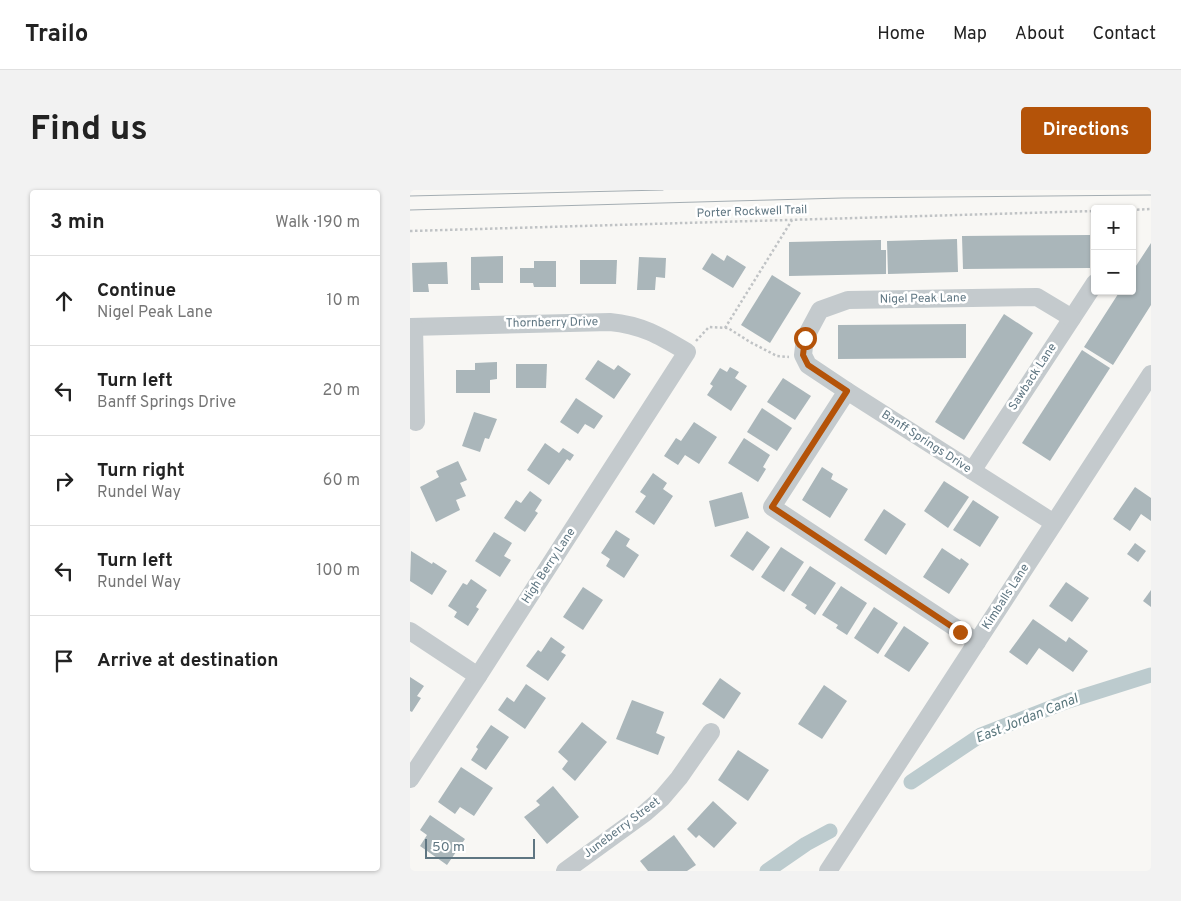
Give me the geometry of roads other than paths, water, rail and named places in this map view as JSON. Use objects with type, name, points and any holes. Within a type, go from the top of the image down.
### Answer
[{"type":"street","name":"Sawback Lane","points":[[972,471],[1091,289]]},
{"type":"street","name":"Nigel Peak Lane","points":[[803,355],[805,338],[820,310],[848,300],[1036,297],[1072,318]]},
{"type":"street","name":"Thornberry Drive","points":[[412,327],[610,322],[641,328],[658,335],[687,352]]},
{"type":"street","points":[[412,327],[416,422]]},
{"type":"street","name":"High Berry Lane","points":[[410,779],[687,352]]},
{"type":"street","name":"Banff Springs Drive","points":[[803,355],[808,365],[1054,523]]},
{"type":"street","name":"Kimballs Lane","points":[[828,871],[1151,374]]},
{"type":"street","points":[[847,391],[772,507],[977,642]]},
{"type":"street","points":[[410,632],[478,676]]},
{"type":"street","name":"Juneberry Street","points":[[565,871],[638,818],[662,798],[679,778],[710,732]]},
{"type":"waterway","name":"East Jordan Canal","points":[[911,782],[981,735],[1068,701],[1151,675]]},
{"type":"waterway","name":"East Jordan Canal","points":[[767,871],[806,844],[830,831]]},
{"type":"tram line","points":[[410,196],[663,190]]},
{"type":"tram line","points":[[410,210],[842,198],[1151,195]]}]
